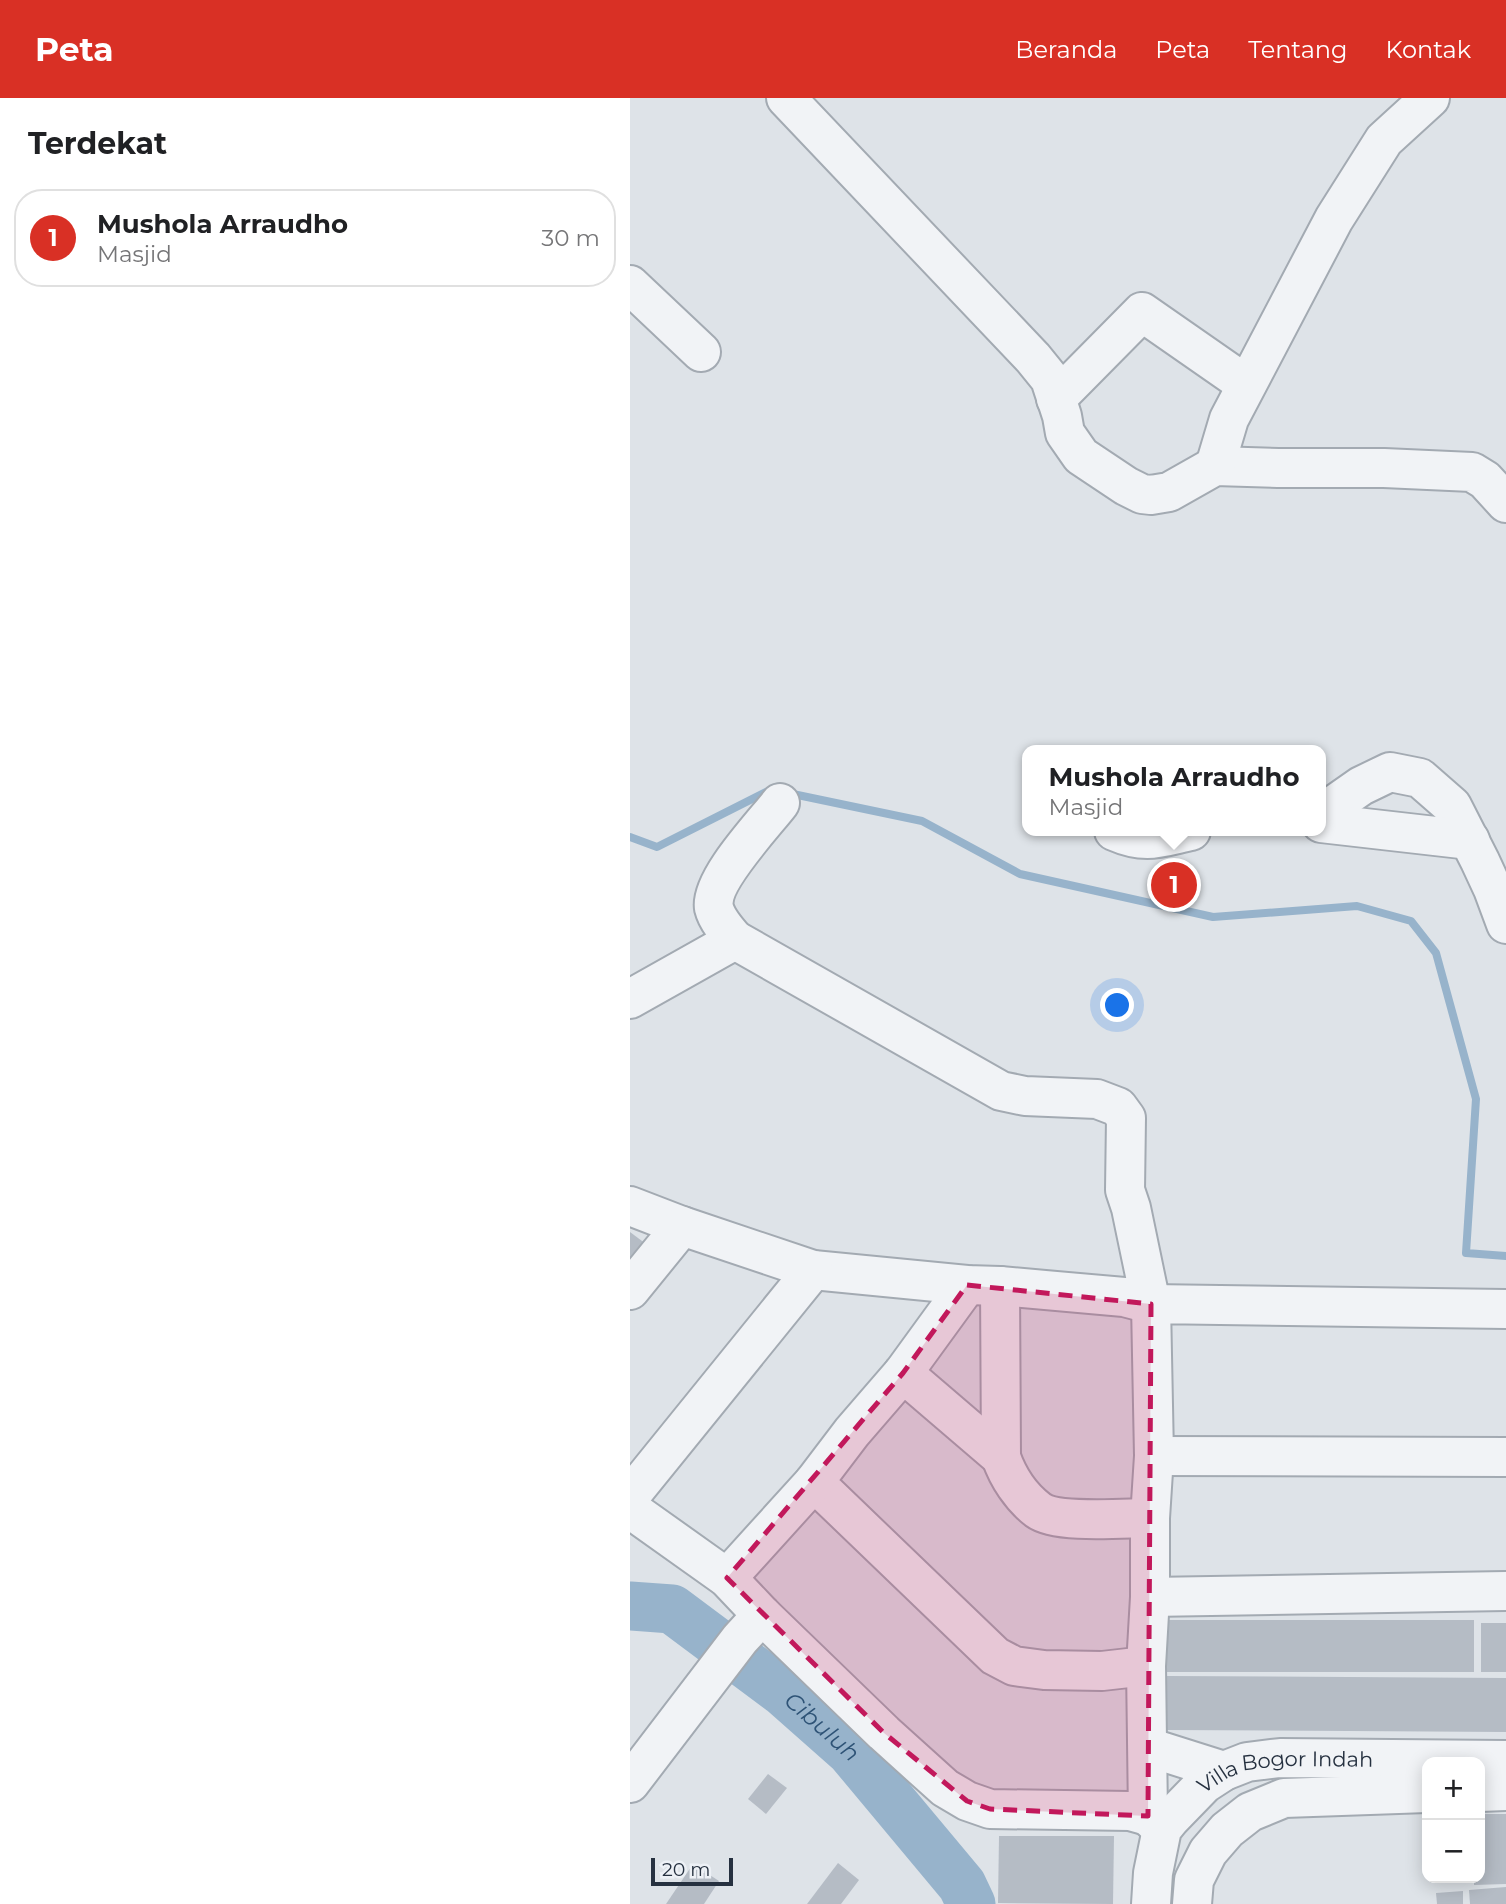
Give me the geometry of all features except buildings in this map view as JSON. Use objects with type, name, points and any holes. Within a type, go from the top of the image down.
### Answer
[{"type":"street","points":[[786,98],[1026,350],[1050,379],[1065,433],[1081,456],[1126,486],[1142,494],[1169,492],[1215,466],[1384,468],[1472,472],[1485,480],[1506,503]]},
{"type":"street","points":[[1215,466],[1229,419],[1334,219],[1384,140],[1430,98]]},
{"type":"street","points":[[630,285],[701,352]]},
{"type":"street","points":[[1056,399],[1142,312],[1234,376]]},
{"type":"street","points":[[1326,810],[1361,786],[1390,772],[1420,778],[1452,806],[1493,890],[1506,924]]},
{"type":"street","points":[[780,803],[726,871],[716,891],[714,907],[725,929],[735,940],[1001,1091],[1026,1096],[1097,1099],[1118,1107],[1126,1118],[1125,1190],[1151,1304],[1154,1456],[1146,1666],[1148,1747],[1155,1823],[1151,1904]]},
{"type":"street","points":[[1326,824],[1470,840]]},
{"type":"street","points":[[1127,836],[1138,840],[1167,836]]},
{"type":"street","points":[[630,999],[735,940]]},
{"type":"street","points":[[630,1206],[813,1270],[1124,1297],[1151,1304],[1506,1309]]},
{"type":"street","points":[[630,1290],[682,1226]]},
{"type":"street","points":[[630,1496],[813,1270]]},
{"type":"street","points":[[727,1578],[814,1482],[852,1432],[903,1373],[984,1286]]},
{"type":"street","points":[[984,1286],[1001,1457],[1012,1480],[1040,1511],[1060,1518],[1150,1518]]},
{"type":"street","points":[[903,1373],[1001,1457]]},
{"type":"street","points":[[1154,1456],[1506,1457]]},
{"type":"street","points":[[814,1482],[995,1656],[1014,1666],[1044,1670],[1102,1671],[1146,1666]]},
{"type":"street","points":[[630,1509],[727,1578],[751,1627],[884,1733],[946,1788],[967,1801],[989,1809],[1129,1811],[1155,1823]]},
{"type":"street","points":[[1150,1597],[1506,1591]]},
{"type":"street","points":[[630,1783],[751,1627]]},
{"type":"street","points":[[1148,1747],[1224,1771]]},
{"type":"street","name":"Villa Bogor Indah","points":[[1155,1823],[1188,1800],[1204,1784],[1224,1771],[1247,1762],[1280,1758],[1506,1760]]},
{"type":"street","points":[[1485,1791],[1506,1791]]},
{"type":"street","name":"Villa Bogor Indah","points":[[1192,1904],[1194,1880],[1208,1852],[1227,1830],[1250,1812],[1284,1798],[1422,1793]]},
{"type":"highlighted area","points":[[967,1285],[1151,1304],[1148,1816],[990,1809],[967,1801],[884,1733],[727,1578],[903,1373]]},
{"type":"waterway","points":[[630,837],[657,847],[772,789]]},
{"type":"waterway","points":[[788,793],[922,821],[1020,874],[1213,917],[1357,906],[1411,921],[1436,953],[1476,1099],[1466,1253],[1506,1256]]},
{"type":"waterway","name":"Cibuluh","points":[[630,1606],[672,1609],[782,1691],[851,1752],[962,1885],[971,1904]]},
{"type":"place","name":"Mushola Arraudho","points":[[1174,885]]}]
